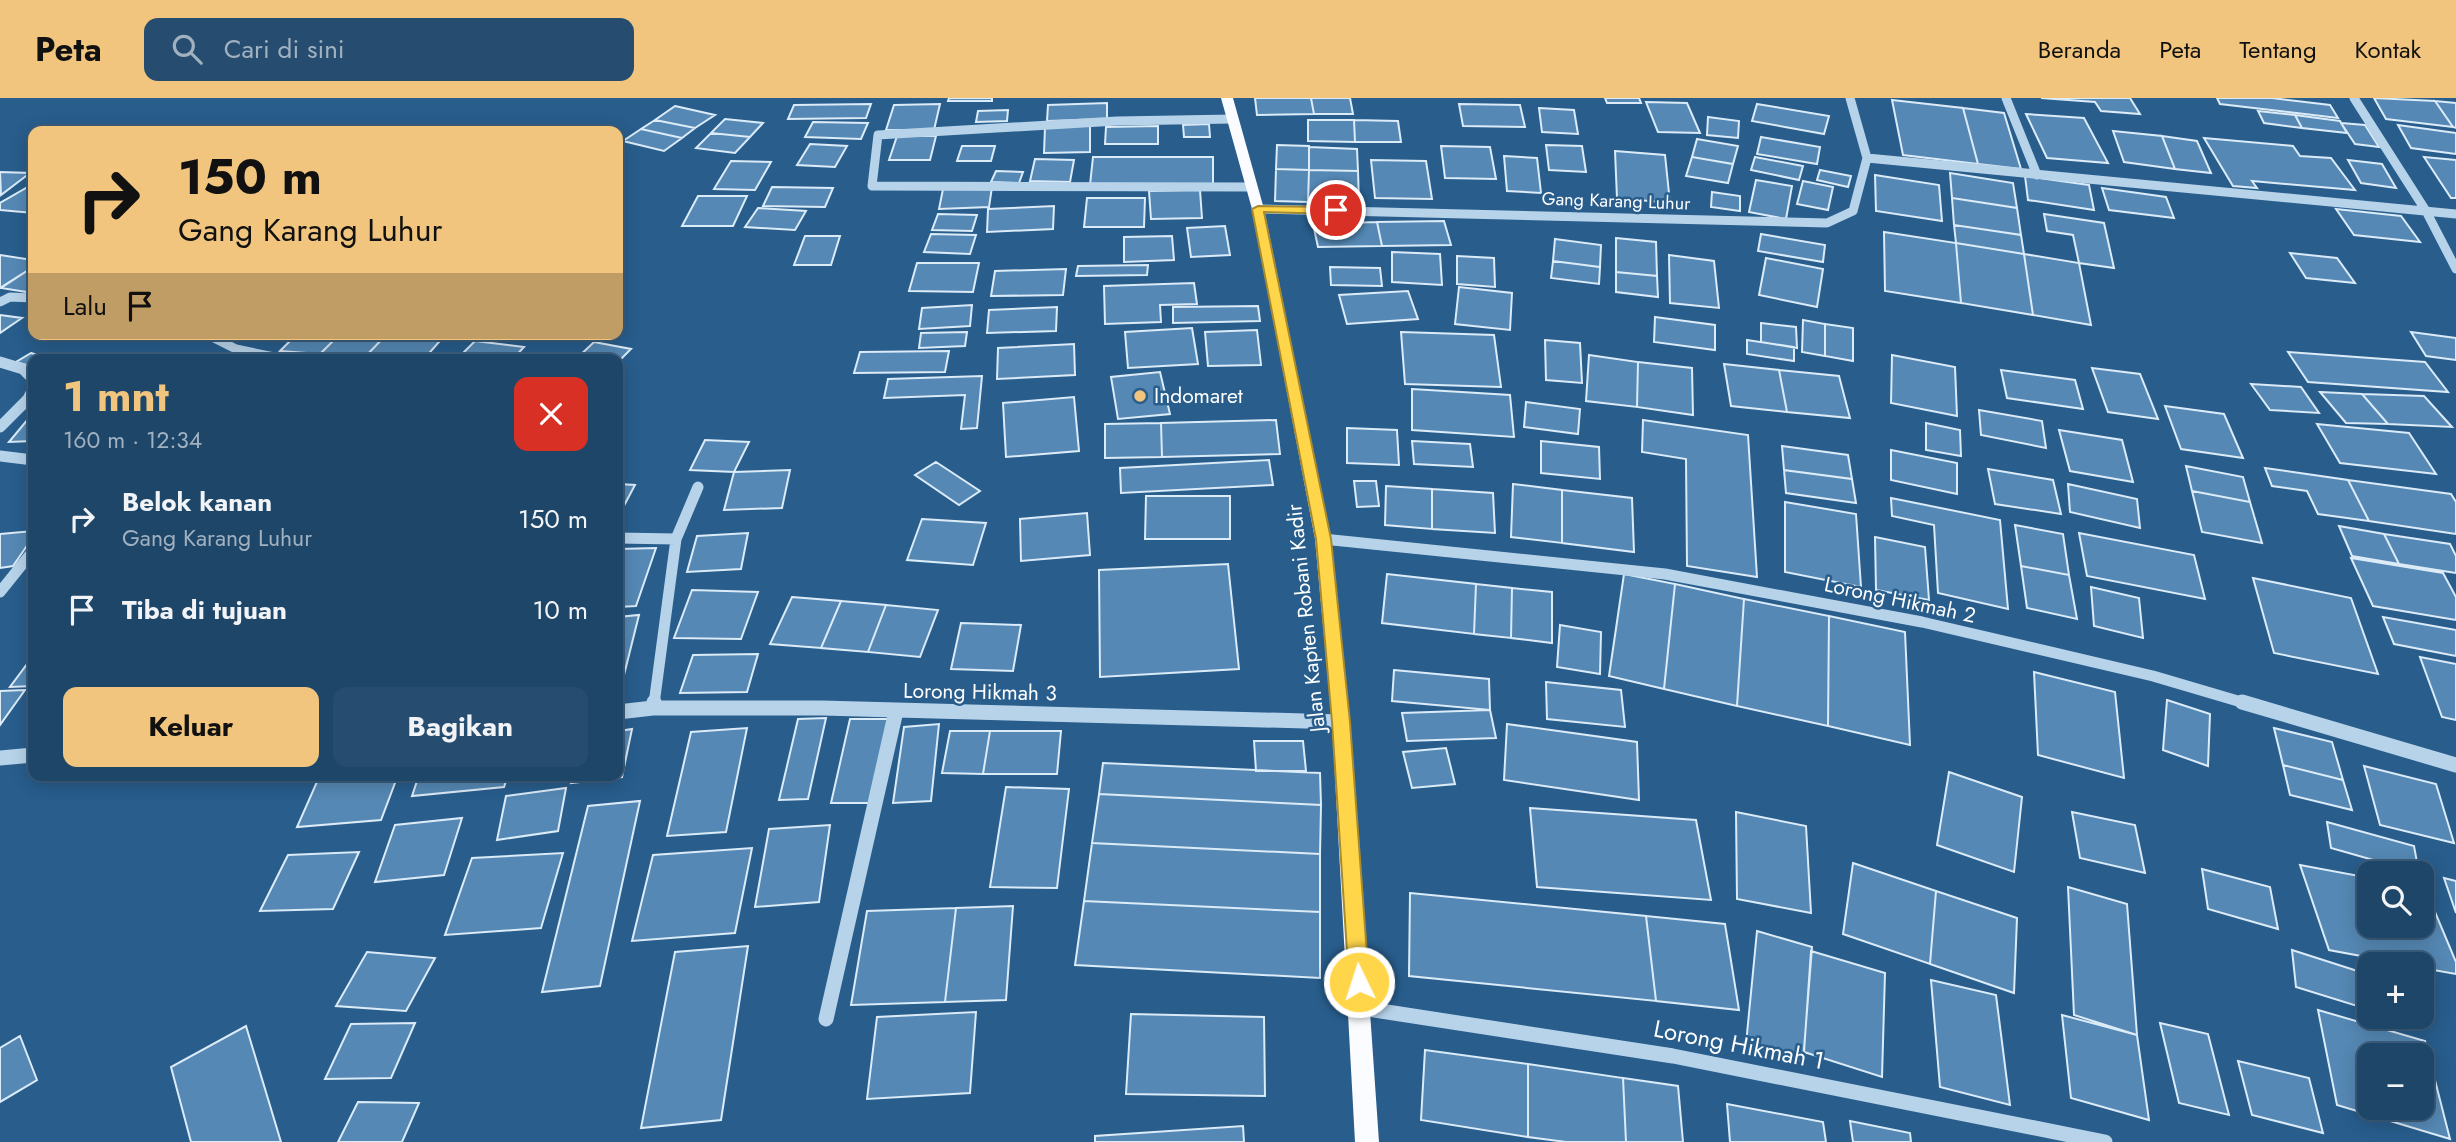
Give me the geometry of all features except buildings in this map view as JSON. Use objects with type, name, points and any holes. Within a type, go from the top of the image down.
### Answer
[{"type":"main road","name":"Jalan Kapten Robani Kadir","points":[[1227,98],[1258,209],[1324,539],[1341,722],[1361,1009],[1367,1142]]},
{"type":"street","points":[[1850,98],[1867,158],[2456,214]]},
{"type":"street","points":[[2006,98],[2036,175]]},
{"type":"street","points":[[2354,98],[2426,211],[2456,270]]},
{"type":"street","points":[[1233,119],[1117,121],[878,135],[872,186],[1252,187]]},
{"type":"street","name":"Gang Karang Luhur","points":[[1258,209],[1827,223],[1853,211],[1867,158]]},
{"type":"street","points":[[0,302],[10,296],[28,298]]},
{"type":"street","points":[[218,340],[236,349],[260,354]]},
{"type":"street","points":[[0,362],[23,369],[28,374]]},
{"type":"street","points":[[0,427],[28,399]]},
{"type":"street","points":[[0,456],[28,459]]},
{"type":"street","points":[[653,708],[676,540],[698,486]]},
{"type":"street","points":[[623,538],[676,540]]},
{"type":"street","name":"Lorong Hikmah 2","points":[[1324,539],[1665,574],[1922,622],[2153,676],[2456,765]]},
{"type":"street","points":[[0,592],[28,557]]},
{"type":"street","name":"Lorong Hikmah 3","points":[[623,711],[653,708],[896,711],[1341,722]]},
{"type":"street","points":[[826,1019],[896,711]]},
{"type":"street","points":[[0,758],[28,755]]},
{"type":"street","name":"Lorong Hikmah 1","points":[[1361,1009],[1673,1056],[2105,1142]]},
{"type":"place","name":"Indomaret","points":[[1140,396]]},
{"type":"route","points":[[1336,210],[1258,209],[1324,539],[1341,722],[1359,982]]}]
